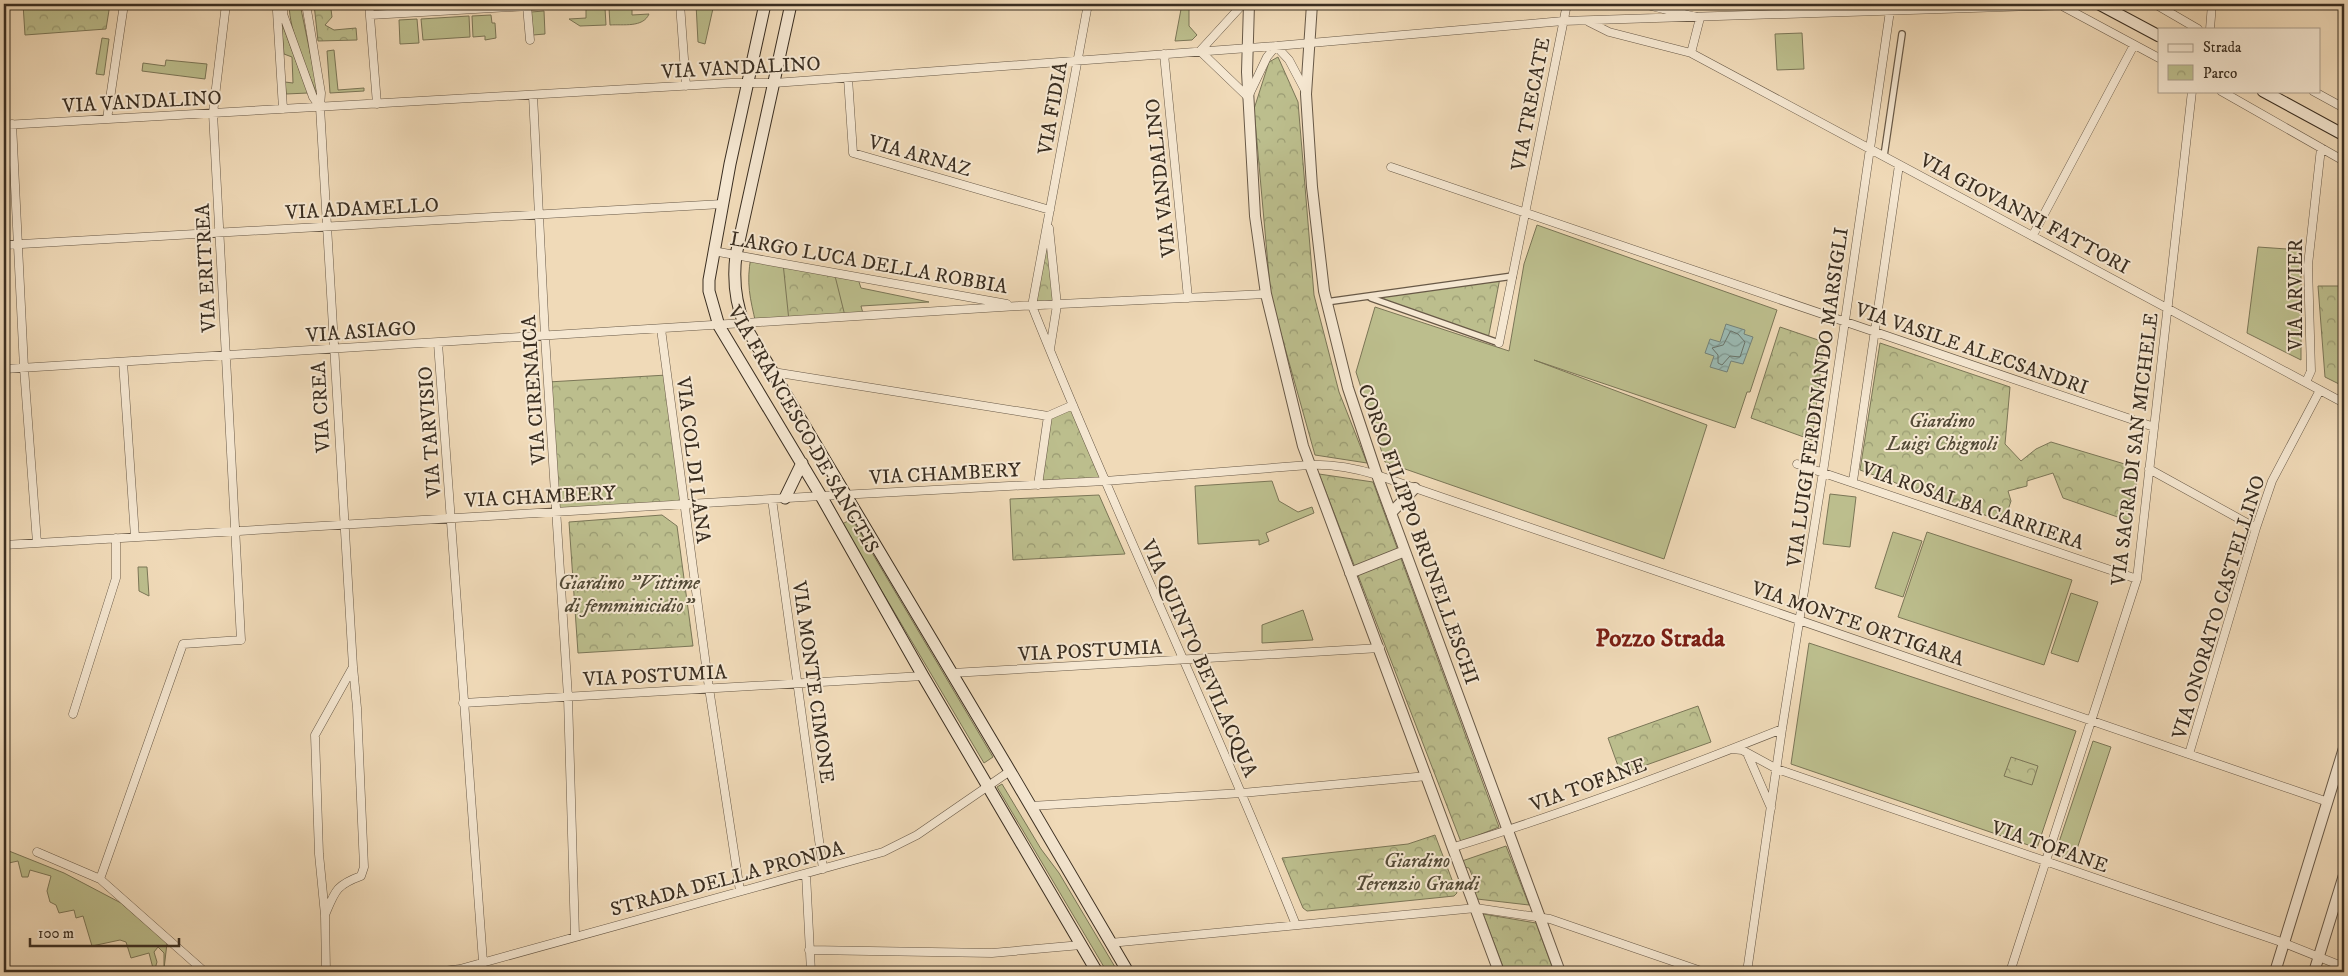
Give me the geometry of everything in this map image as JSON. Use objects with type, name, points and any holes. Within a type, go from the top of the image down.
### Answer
[{"type":"main road","name":"VIA FRANCESCO DE SANCTIS","points":[[765,4],[722,204],[709,286],[720,326],[802,463],[923,676],[1097,972]]},
{"type":"main road","name":"VIA FRANCESCO DE SANCTIS","points":[[791,4],[736,255],[734,287],[739,311],[744,324],[772,372],[1128,972]]},
{"type":"main road","points":[[2099,4],[2158,35]]},
{"type":"main road","points":[[2265,92],[2344,135]]},
{"type":"main road","points":[[785,498],[802,463]]},
{"type":"street","points":[[107,119],[124,4]]},
{"type":"street","name":"VIA ERITREA","points":[[226,4],[213,113],[236,531]]},
{"type":"street","points":[[283,4],[283,14],[311,94],[320,107]]},
{"type":"street","points":[[283,4],[277,11],[283,109]]},
{"type":"street","points":[[306,4],[321,93],[320,107]]},
{"type":"street","points":[[369,4],[377,104]]},
{"type":"street","points":[[370,15],[565,4]]},
{"type":"street","points":[[680,4],[686,86]]},
{"type":"street","name":"VIA FIDIA","points":[[1032,306],[1088,4]]},
{"type":"street","points":[[1243,4],[1200,51],[1248,98]]},
{"type":"street","points":[[1249,4],[1248,98],[1255,216],[1266,294],[1309,465],[1380,648],[1499,972]]},
{"type":"street","name":"CORSO FILIPPO BRUNELLESCHI","points":[[1312,4],[1306,94],[1312,187],[1326,302],[1348,388],[1377,475],[1560,972]]},
{"type":"street","name":"VIA TRECATE","points":[[1499,343],[1567,4]]},
{"type":"street","points":[[1643,4],[1700,18],[1691,53]]},
{"type":"street","name":"VIA VANDALINO","points":[[8,125],[686,86],[774,83],[1276,46],[1563,21],[1700,18],[1890,8],[2099,4]]},
{"type":"street","points":[[2155,4],[2196,28]]},
{"type":"street","points":[[2210,28],[2212,4]]},
{"type":"street","points":[[2061,5],[2158,57]]},
{"type":"street","points":[[527,6],[530,40]]},
{"type":"street","name":"VIA LUIGI FERDINANDO MARSIGLI","points":[[1747,972],[1782,729],[1823,472],[1890,8]]},
{"type":"street","name":"VIA GIOVANNI FATTORI","points":[[1587,21],[1609,32],[1691,53],[2169,307],[2344,403]]},
{"type":"street","points":[[1884,156],[1902,34]]},
{"type":"street","points":[[2033,236],[2134,45]]},
{"type":"street","points":[[1248,98],[1267,57],[1276,46]]},
{"type":"street","name":"CORSO FILIPPO BRUNELLESCHI","points":[[1276,46],[1289,60],[1306,94]]},
{"type":"street","name":"VIA VANDALINO","points":[[1164,54],[1188,298]]},
{"type":"street","name":"VIA ARNAZ","points":[[848,78],[853,153],[1050,210]]},
{"type":"street","name":"VIA SACRA DI SAN MICHELE","points":[[2010,972],[2137,579],[2192,92]]},
{"type":"street","points":[[2222,92],[2344,161]]},
{"type":"street","points":[[2315,92],[2344,108]]},
{"type":"street","name":"VIA CIRENAICA","points":[[533,95],[545,336],[568,697]]},
{"type":"street","name":"VIA CREA","points":[[320,107],[344,525]]},
{"type":"street","points":[[8,125],[18,244],[36,543]]},
{"type":"street","name":"VIA ARVIER","points":[[2306,382],[2311,371],[2308,266],[2321,148]]},
{"type":"street","points":[[1854,481],[1899,165]]},
{"type":"street","points":[[1391,167],[1525,211]]},
{"type":"street","name":"VIA ADAMELLO","points":[[4,245],[722,204]]},
{"type":"street","name":"VIA VASILE ALECSANDRI","points":[[1525,211],[2154,427]]},
{"type":"street","name":"VIA FIDIA","points":[[1048,219],[1057,305]]},
{"type":"street","name":"LARGO LUCA DELLA ROBBIA","points":[[714,251],[1019,306]]},
{"type":"street","points":[[1326,302],[1513,276]]},
{"type":"street","name":"LARGO LUCA DELLA ROBBIA","points":[[720,326],[1019,306],[1266,294]]},
{"type":"street","points":[[1369,297],[1499,343]]},
{"type":"street","points":[[1050,349],[1057,305]]},
{"type":"street","name":"VIA QUINTO BEVILACQUA","points":[[1032,306],[1105,481],[1242,793],[1296,925]]},
{"type":"street","name":"VIA ASIAGO","points":[[4,369],[720,326]]},
{"type":"street","name":"VIA COL DI LANA","points":[[661,329],[709,688],[740,891]]},
{"type":"street","name":"VIA TARVISIO","points":[[438,343],[452,518]]},
{"type":"street","points":[[123,362],[134,537]]},
{"type":"street","points":[[772,372],[1048,416],[1073,405]]},
{"type":"street","name":"VIA ONORATO CASTELLINO","points":[[2190,754],[2256,528],[2272,481],[2320,390]]},
{"type":"street","points":[[1038,484],[1048,416]]},
{"type":"street","name":"VIA ROSALBA CARRIERA","points":[[1797,464],[1854,481],[2137,579]]},
{"type":"street","name":"VIA CHAMBERY","points":[[4,545],[846,494],[1105,481],[1309,465],[1350,467],[1377,475]]},
{"type":"street","points":[[2149,469],[2256,528]]},
{"type":"street","name":"VIA MONTE ORTIGARA","points":[[1377,475],[2328,802]]},
{"type":"street","points":[[1391,513],[1414,488]]},
{"type":"street","name":"VIA MONTE CIMONE","points":[[772,499],[823,869]]},
{"type":"street","name":"VIA CHAMBERY","points":[[452,518],[463,703],[483,962]]},
{"type":"street","points":[[325,915],[335,890],[345,882],[361,876],[364,867],[344,525]]},
{"type":"street","points":[[100,879],[182,644],[240,640],[236,531]]},
{"type":"street","points":[[73,714],[116,578],[116,538]]},
{"type":"street","points":[[1350,573],[1405,550]]},
{"type":"street","name":"VIA POSTUMIA","points":[[952,673],[1184,661],[1380,648]]},
{"type":"street","points":[[326,972],[325,915],[319,854],[315,736],[353,667]]},
{"type":"street","name":"VIA POSTUMIA","points":[[575,936],[568,697],[923,676]]},
{"type":"street","points":[[463,703],[568,697]]},
{"type":"street","name":"VIA TOFANE","points":[[1454,847],[1508,830],[1782,729]]},
{"type":"street","points":[[2274,972],[2344,748]]},
{"type":"street","name":"VIA TOFANE","points":[[1732,749],[1746,752],[1777,769],[2284,943],[2318,959],[2344,968]]},
{"type":"street","points":[[1746,752],[1771,809]]},
{"type":"street","points":[[989,786],[1010,771]]},
{"type":"street","points":[[1031,806],[1242,793],[1427,776]]},
{"type":"street","name":"STRADA DELLA PRONDA","points":[[435,972],[459,971],[483,962],[575,936],[883,852],[917,835],[989,786]]},
{"type":"street","points":[[37,852],[100,879],[205,972]]},
{"type":"street","points":[[806,874],[811,972]]},
{"type":"street","points":[[2314,972],[2344,874]]},
{"type":"street","points":[[1110,943],[1476,908],[1540,916],[1704,972]]},
{"type":"street","points":[[809,950],[992,953],[1081,945]]},
{"type":"green space","points":[[23,4],[110,4],[106,29],[25,35]]},
{"type":"green space","points":[[289,4],[300,4],[318,91],[316,92],[295,38]]},
{"type":"green space","points":[[314,4],[339,4],[340,7],[331,9],[332,17],[325,25],[334,30],[356,28],[357,40],[318,41]]},
{"type":"green space","points":[[696,4],[714,4],[705,44],[698,42]]},
{"type":"green space","points":[[1182,4],[1189,4],[1189,26],[1197,35],[1192,40],[1175,41]]},
{"type":"green space","points":[[632,7],[632,15],[649,14],[637,23],[610,25],[609,8]]},
{"type":"green space","points":[[605,8],[606,25],[580,26],[569,19],[586,18],[586,9]]},
{"type":"green space","points":[[544,11],[545,34],[533,35],[531,12]]},
{"type":"green space","points":[[491,15],[492,23],[495,23],[496,38],[485,40],[485,36],[473,37],[472,16]]},
{"type":"green space","points":[[469,16],[470,37],[423,40],[421,19]]},
{"type":"green space","points":[[417,19],[419,43],[400,44],[399,20]]},
{"type":"green space","points":[[281,21],[308,93],[286,94],[285,82],[293,83],[292,57],[284,54]]},
{"type":"green space","points":[[1802,33],[1804,69],[1777,70],[1775,34]]},
{"type":"green space","points":[[102,38],[109,39],[104,75],[96,74]]},
{"type":"green space","points":[[334,50],[338,90],[364,88],[364,91],[330,93],[327,51]]},
{"type":"green space","points":[[1278,57],[1298,102],[1314,295],[1339,392],[1367,463],[1315,455],[1271,298],[1254,109],[1269,62]]},
{"type":"green space","points":[[166,60],[207,64],[205,79],[142,71],[143,63],[165,66]]},
{"type":"green space","points":[[1537,225],[1777,310],[1750,392],[1747,392],[1735,428],[1534,360],[1707,425],[1664,559],[1385,462],[1356,372],[1375,307],[1509,351],[1524,264]]},
{"type":"green space","points":[[2258,247],[2301,250],[2301,360],[2247,333]]},
{"type":"green space","points":[[1042,251],[1052,251],[1057,305],[1032,306]]},
{"type":"green space","points":[[751,257],[857,276],[861,288],[929,302],[861,306],[864,317],[756,324],[749,290]]},
{"type":"green space","points":[[783,263],[834,272],[845,316],[789,321]]},
{"type":"green space","points":[[1500,278],[1488,339],[1369,299]]},
{"type":"green space","points":[[2318,286],[2344,287],[2344,375],[2339,384],[2325,377]]},
{"type":"green space","points":[[1780,327],[1824,342],[1812,440],[1751,418]]},
{"type":"green space","name":"Giardino Luigi Chignoli","points":[[1880,343],[2010,387],[2005,444],[2021,461],[2036,449],[2051,442],[2138,468],[2132,522],[2063,498],[2053,473],[2027,481],[2027,486],[2008,491],[2011,501],[2004,522],[1860,470]]},
{"type":"green space","points":[[667,375],[684,504],[557,512],[548,382]]},
{"type":"green space","points":[[1073,405],[1105,481],[1038,485],[1048,416]]},
{"type":"green space","points":[[1319,474],[1373,482],[1499,827],[1461,842]]},
{"type":"green space","points":[[1272,481],[1279,501],[1298,512],[1312,507],[1314,513],[1266,533],[1269,541],[1259,545],[1259,540],[1198,544],[1195,486]]},
{"type":"green space","points":[[1830,494],[1856,497],[1850,547],[1823,544]]},
{"type":"green space","points":[[1099,495],[1125,554],[1013,560],[1010,499]]},
{"type":"green space","name":"Giardino \"Vittime di femminicidio\"","points":[[662,515],[677,526],[693,646],[578,653],[569,522]]},
{"type":"green space","points":[[852,519],[993,757],[984,763],[842,524]]},
{"type":"green space","points":[[1893,532],[1922,541],[1903,597],[1875,588]]},
{"type":"green space","points":[[1927,532],[2072,580],[2044,665],[1898,617]]},
{"type":"green space","points":[[138,567],[147,567],[149,596],[139,591]]},
{"type":"green space","points":[[2071,593],[2098,602],[2078,662],[2051,653]]},
{"type":"green space","points":[[1303,610],[1313,640],[1262,643],[1262,625]]},
{"type":"green space","points":[[1809,643],[2076,731],[2037,848],[1791,764]]},
{"type":"green space","points":[[1698,706],[1711,742],[1621,774],[1608,738]]},
{"type":"green space","points":[[2093,741],[2111,747],[2073,861],[2055,854]]},
{"type":"green space","points":[[2011,757],[2038,766],[2032,785],[2004,776]]},
{"type":"green space","points":[[1002,784],[1041,849],[1059,873],[1118,972],[1107,972],[997,787]]},
{"type":"green space","name":"Giardino Terenzio Grandi","points":[[1435,835],[1457,893],[1454,896],[1307,911],[1303,908],[1282,858],[1408,844]]},
{"type":"green space","points":[[1506,846],[1529,905],[1477,899],[1473,892],[1479,892],[1469,868],[1464,867],[1462,861]]},
{"type":"green space","points":[[4,849],[64,873],[121,903],[167,943],[164,969],[164,953],[158,947],[154,952],[157,962],[154,972],[149,953],[131,958],[126,942],[120,940],[92,946],[83,916],[76,918],[74,910],[59,913],[56,905],[50,902],[47,891],[51,876],[30,870],[28,877],[22,877],[18,861],[4,864]]},
{"type":"green space","points":[[1483,914],[1536,923],[1554,972],[1505,972]]},
{"type":"water","points":[[1726,324],[1745,330],[1744,334],[1753,337],[1743,364],[1731,361],[1727,372],[1710,367],[1714,356],[1705,353],[1710,339],[1720,342]]},
{"type":"district","name":"Pozzo Strada","points":[[1660,637]]}]
